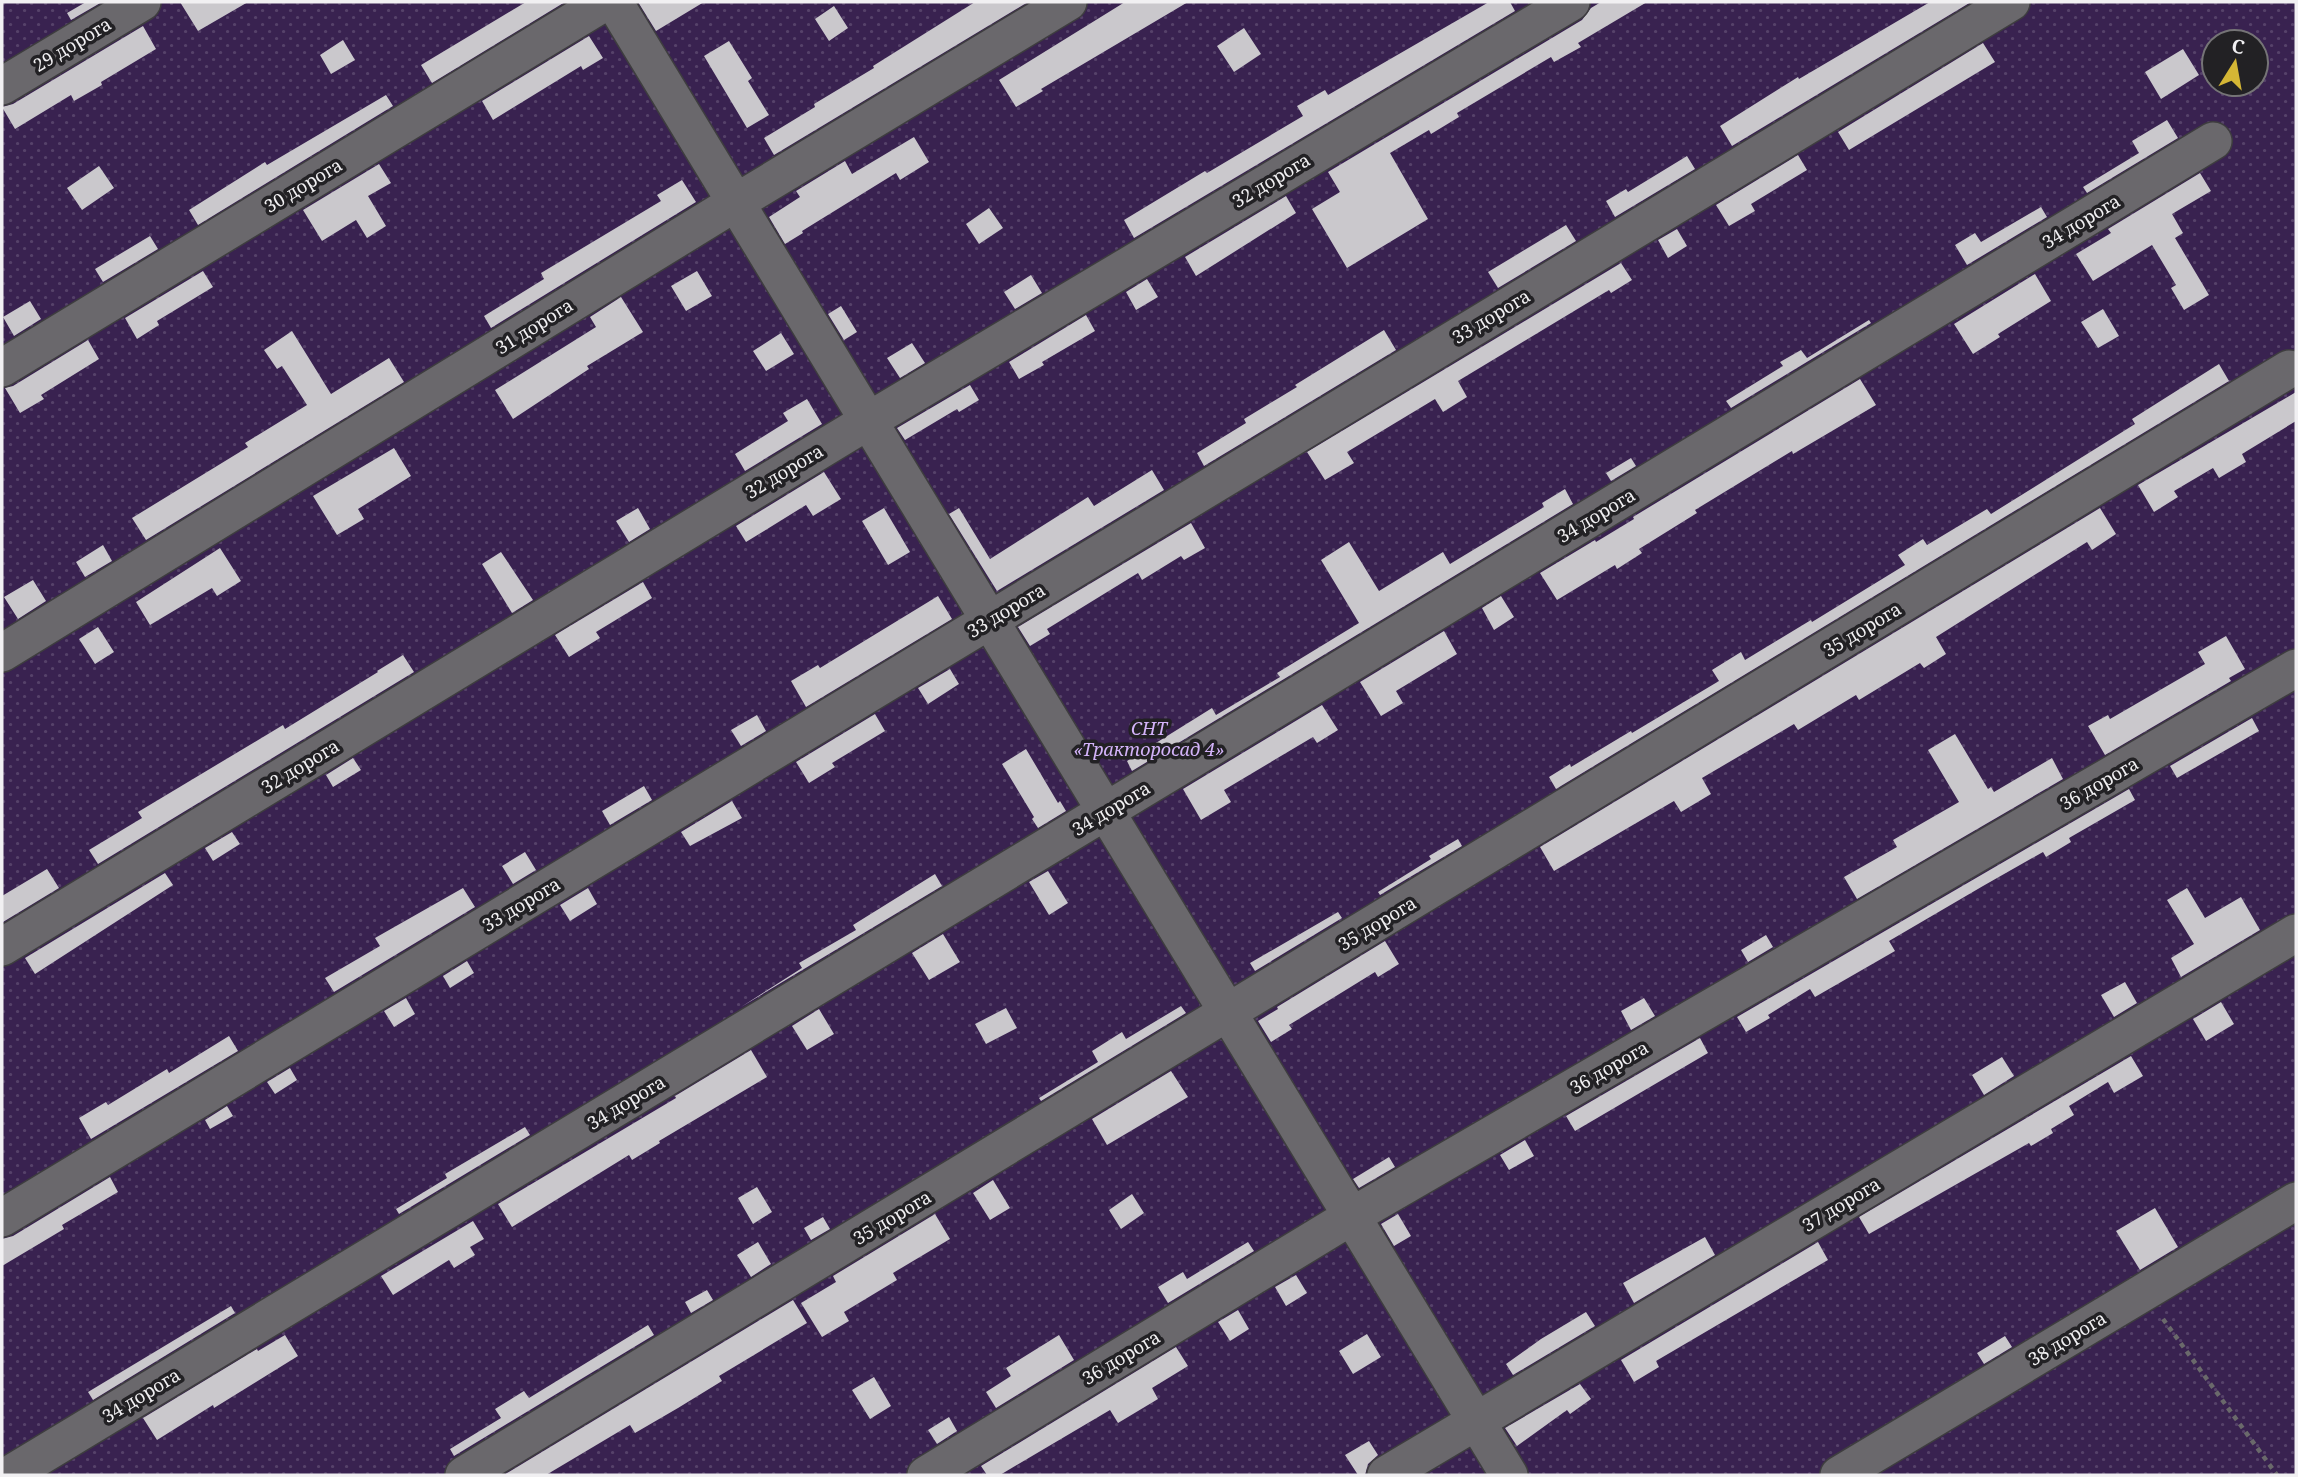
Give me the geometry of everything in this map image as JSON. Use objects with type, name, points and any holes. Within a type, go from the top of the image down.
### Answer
[{"type":"street","name":"29 дорога","points":[[2,86],[142,2]]},
{"type":"street","name":"30 дорога","points":[[2,368],[604,2]]},
{"type":"street","points":[[614,2],[1509,1475]]},
{"type":"street","name":"31 дорога","points":[[2,653],[1068,2]]},
{"type":"street","name":"32 дорога","points":[[2,947],[868,421],[1571,2]]},
{"type":"street","name":"33 дорога","points":[[2,1218],[2011,2]]},
{"type":"street","name":"34 дорога","points":[[9,1475],[2213,141]]},
{"type":"street","name":"35 дорога","points":[[464,1475],[2289,369]]},
{"type":"street","name":"36 дорога","points":[[926,1475],[1352,1216],[2296,668]]},
{"type":"street","name":"37 дорога","points":[[1386,1475],[2296,933]]},
{"type":"street","name":"38 дорога","points":[[1839,1475],[2296,1201]]},
{"type":"path","points":[[2143,1293],[2277,1475]]},
{"type":"green space","name":"СНТ «Тракторосад 4»","points":[[2,2],[2296,2],[2296,1475],[2,1475]]},
{"type":"building","points":[[86,2],[102,2],[71,20],[67,13]]},
{"type":"building","points":[[180,2],[248,2],[198,31]]},
{"type":"building","points":[[526,2],[565,2],[432,83],[421,65]]},
{"type":"building","points":[[638,2],[704,2],[656,31]]},
{"type":"building","points":[[975,2],[1028,2],[774,155],[764,138]]},
{"type":"building","points":[[1125,2],[1188,2],[1041,89],[1043,91],[1016,107],[999,80]]},
{"type":"building","points":[[1489,2],[1510,2],[1515,11],[1134,238],[1124,220],[1303,116],[1297,106],[1325,90],[1328,95]]},
{"type":"building","points":[[1601,2],[1647,2],[1578,43],[1581,47],[1554,62],[1551,57],[1457,113],[1459,117],[1431,134],[1429,130],[1390,153],[1428,219],[1347,268],[1312,209],[1340,192],[1328,172],[1582,20],[1591,8]]},
{"type":"building","points":[[1930,2],[1971,2],[1732,146],[1720,126],[1798,77],[1799,79]]},
{"type":"building","points":[[834,6],[848,28],[829,41],[815,19]]},
{"type":"building","points":[[143,26],[156,49],[74,101],[71,95],[15,129],[2,107],[13,104]]},
{"type":"building","points":[[1244,28],[1261,54],[1234,72],[1217,46]]},
{"type":"building","points":[[589,36],[603,58],[583,70],[581,66],[493,120],[482,101]]},
{"type":"building","points":[[343,40],[355,60],[331,74],[320,55]]},
{"type":"building","points":[[729,41],[752,78],[748,81],[769,115],[747,128],[704,56]]},
{"type":"building","points":[[1983,43],[1995,62],[1849,150],[1838,132]]},
{"type":"building","points":[[2183,49],[2199,75],[2161,99],[2145,72]]},
{"type":"building","points":[[386,95],[393,106],[198,225],[189,210],[265,162],[267,165]]},
{"type":"building","points":[[2167,120],[2178,138],[2087,193],[2083,187],[2139,153],[2132,141]]},
{"type":"building","points":[[914,137],[929,162],[900,180],[896,173],[785,244],[769,217],[800,197],[796,191],[845,161],[852,174]]},
{"type":"building","points":[[1798,155],[1807,170],[1751,204],[1755,211],[1729,226],[1716,205]]},
{"type":"building","points":[[1687,156],[1695,169],[1615,217],[1606,201],[1626,189],[1628,192]]},
{"type":"building","points":[[379,164],[391,183],[368,196],[386,226],[367,238],[356,220],[322,241],[303,210]]},
{"type":"building","points":[[99,166],[114,188],[82,210],[67,188]]},
{"type":"building","points":[[2200,173],[2211,191],[2172,214],[2183,233],[2175,238],[2209,295],[2184,310],[2171,288],[2176,285],[2152,245],[2093,281],[2076,254],[2111,233],[2108,229]]},
{"type":"building","points":[[682,180],[696,202],[491,328],[484,316],[544,279],[541,273],[661,201],[657,195]]},
{"type":"building","points":[[1286,196],[1296,213],[1196,276],[1185,257]]},
{"type":"building","points":[[2041,207],[2047,217],[1967,265],[1955,245],[1975,233],[1981,242]]},
{"type":"building","points":[[989,208],[1003,228],[979,244],[966,224]]},
{"type":"building","points":[[1566,225],[1576,241],[1498,288],[1488,272]]},
{"type":"building","points":[[1677,229],[1687,246],[1668,258],[1658,240]]},
{"type":"building","points":[[150,236],[158,249],[103,282],[95,269]]},
{"type":"building","points":[[1621,263],[1632,280],[1611,293],[1609,290],[1458,381],[1467,397],[1443,412],[1435,399],[1347,452],[1354,463],[1325,480],[1307,452]]},
{"type":"building","points":[[203,271],[213,287],[157,321],[159,325],[137,339],[125,318]]},
{"type":"building","points":[[697,271],[712,296],[686,311],[671,286]]},
{"type":"building","points":[[2035,274],[2051,301],[1998,334],[2000,337],[1973,354],[1954,324]]},
{"type":"building","points":[[1031,275],[1042,293],[1015,309],[1004,292]]},
{"type":"building","points":[[1147,279],[1158,297],[1136,310],[1126,292]]},
{"type":"building","points":[[621,297],[643,332],[587,366],[589,369],[513,419],[495,390],[596,327],[590,317]]},
{"type":"building","points":[[30,301],[41,319],[14,336],[3,317]]},
{"type":"building","points":[[841,306],[857,332],[844,340],[828,314]]},
{"type":"building","points":[[2103,309],[2119,336],[2098,348],[2081,322]]},
{"type":"building","points":[[1086,315],[1095,331],[1019,379],[1009,362]]},
{"type":"building","points":[[1869,320],[1871,323],[1731,408],[1726,401],[1783,366],[1780,362],[1801,350],[1807,358]]},
{"type":"building","points":[[1384,330],[1396,350],[1204,466],[1197,453],[1246,423],[1244,419],[1297,387],[1295,385]]},
{"type":"building","points":[[292,331],[331,394],[389,358],[404,382],[146,540],[132,518],[248,447],[245,443],[307,405],[282,366],[277,369],[264,350]]},
{"type":"building","points":[[781,333],[794,354],[766,371],[753,351]]},
{"type":"building","points":[[88,340],[99,359],[41,395],[44,399],[20,413],[5,388],[13,386]]},
{"type":"building","points":[[912,343],[925,363],[900,378],[887,358]]},
{"type":"building","points":[[2219,364],[2229,381],[1556,789],[1549,777],[1631,731],[1632,733],[1719,681],[1712,670],[1741,652],[1745,660],[1905,565],[1898,555],[1923,539],[1927,545],[1987,509],[1991,514],[2135,424],[2132,419]]},
{"type":"building","points":[[1860,379],[1876,405],[1793,454],[1792,451],[1695,510],[1697,513],[1639,549],[1642,553],[1617,569],[1615,565],[1557,600],[1540,573],[1634,519],[1633,517]]},
{"type":"building","points":[[970,385],[979,400],[959,412],[957,409],[905,440],[897,428]]},
{"type":"building","points":[[2296,392],[2296,421],[2242,454],[2246,462],[2219,478],[2213,468],[2174,491],[2178,497],[2154,512],[2138,485]]},
{"type":"building","points":[[807,399],[822,424],[745,471],[735,454],[788,421],[783,413]]},
{"type":"building","points":[[394,448],[411,476],[358,509],[364,519],[337,535],[313,496]]},
{"type":"building","points":[[1631,458],[1636,466],[1611,481],[1606,473]]},
{"type":"building","points":[[1152,470],[1164,490],[997,591],[949,514],[959,508],[990,559],[1088,497],[1094,506]]},
{"type":"building","points":[[824,472],[841,499],[813,516],[806,505],[746,542],[736,526]]},
{"type":"building","points":[[1565,489],[1573,504],[1132,771],[1127,761],[1212,708],[1216,715],[1280,677],[1277,673],[1359,623],[1321,560],[1349,542],[1379,591],[1443,552],[1450,564],[1544,507],[1542,503]]},
{"type":"building","points":[[638,508],[650,529],[629,542],[616,521]]},
{"type":"building","points":[[884,508],[910,552],[888,565],[862,521]]},
{"type":"building","points":[[2100,508],[2116,534],[2092,550],[2087,542],[1936,637],[1946,654],[1924,668],[1920,663],[1859,700],[1856,695],[1798,730],[1794,724],[1702,778],[1711,794],[1681,812],[1674,801],[1554,871],[1540,847]]},
{"type":"building","points":[[1191,523],[1205,548],[1184,560],[1181,556],[1142,580],[1138,573],[1047,629],[1050,634],[1030,646],[1018,627]]},
{"type":"building","points":[[103,545],[112,561],[85,577],[76,562]]},
{"type":"building","points":[[220,548],[241,581],[217,596],[212,588],[150,625],[136,602]]},
{"type":"building","points":[[501,552],[533,600],[512,613],[482,564]]},
{"type":"building","points":[[33,580],[46,601],[18,619],[4,597]]},
{"type":"building","points":[[643,582],[652,598],[596,632],[600,638],[569,657],[555,635]]},
{"type":"building","points":[[938,596],[952,619],[806,707],[791,681],[818,665],[820,668]]},
{"type":"building","points":[[1501,596],[1514,617],[1494,630],[1482,608]]},
{"type":"building","points":[[98,627],[114,652],[95,664],[79,639]]},
{"type":"building","points":[[1444,631],[1457,654],[1396,691],[1403,703],[1381,716],[1360,682]]},
{"type":"building","points":[[2226,636],[2245,669],[2229,678],[2231,681],[2105,755],[2088,726],[2108,715],[2110,719],[2205,664],[2198,652]]},
{"type":"building","points":[[403,655],[414,672],[98,864],[89,850],[142,818],[138,812],[283,725],[285,729]]},
{"type":"building","points":[[950,669],[959,684],[928,704],[918,688]]},
{"type":"building","points":[[1322,705],[1338,730],[1317,743],[1313,737],[1224,790],[1231,802],[1201,820],[1183,789]]},
{"type":"building","points":[[875,714],[885,731],[832,763],[835,767],[809,783],[796,762]]},
{"type":"building","points":[[757,715],[766,731],[741,746],[731,730]]},
{"type":"building","points":[[2252,718],[2259,731],[2177,778],[2170,766]]},
{"type":"building","points":[[1955,734],[1988,789],[1991,787],[1994,792],[2052,758],[2063,779],[1857,899],[1844,877],[1897,847],[1893,840],[1959,802],[1928,750]]},
{"type":"building","points":[[1026,749],[1058,803],[1060,801],[1066,811],[1038,828],[1002,764]]},
{"type":"building","points":[[353,758],[361,770],[333,787],[326,775]]},
{"type":"building","points":[[644,786],[652,800],[610,825],[602,811]]},
{"type":"building","points":[[2129,789],[2135,800],[2069,838],[2071,842],[2046,857],[2043,852],[1983,886],[1889,941],[1895,951],[1815,997],[1810,989],[1746,1032],[1737,1017]]},
{"type":"building","points":[[732,801],[742,818],[690,846],[681,832]]},
{"type":"building","points":[[232,832],[240,844],[213,861],[205,848]]},
{"type":"building","points":[[1458,839],[1462,846],[1380,895],[1378,892]]},
{"type":"building","points":[[525,852],[536,870],[513,884],[502,866]]},
{"type":"building","points":[[47,869],[59,888],[3,922],[2,896]]},
{"type":"building","points":[[1048,871],[1068,903],[1049,915],[1029,882]]},
{"type":"building","points":[[165,873],[173,885],[35,974],[25,958]]},
{"type":"building","points":[[935,874],[942,886],[741,1007],[802,968],[799,963],[856,930],[853,925]]},
{"type":"building","points":[[463,888],[475,907],[334,992],[325,978],[380,946],[375,938]]},
{"type":"building","points":[[588,888],[597,904],[570,921],[560,905]]},
{"type":"building","points":[[2187,888],[2205,918],[2241,897],[2260,930],[2181,977],[2171,958],[2194,944],[2167,900]]},
{"type":"building","points":[[1338,912],[1342,918],[1255,971],[1250,963]]},
{"type":"building","points":[[943,934],[960,962],[929,980],[912,953]]},
{"type":"building","points":[[1766,935],[1773,947],[1748,962],[1741,950]]},
{"type":"building","points":[[1385,941],[1399,964],[1378,977],[1375,972],[1289,1025],[1292,1029],[1271,1042],[1258,1021]]},
{"type":"building","points":[[467,961],[474,973],[450,988],[443,976]]},
{"type":"building","points":[[2125,982],[2137,1003],[2114,1017],[2101,995]]},
{"type":"building","points":[[406,998],[415,1014],[394,1027],[384,1011]]},
{"type":"building","points":[[1644,998],[1655,1016],[1631,1030],[1621,1011]]},
{"type":"building","points":[[2221,1002],[2234,1024],[2206,1041],[2193,1019]]},
{"type":"building","points":[[1181,1006],[1186,1013],[1041,1101],[1039,1098],[1098,1062],[1092,1051],[1122,1032],[1126,1039]]},
{"type":"building","points":[[1006,1008],[1017,1028],[986,1044],[975,1024]]},
{"type":"building","points":[[819,1009],[834,1034],[807,1050],[792,1026]]},
{"type":"building","points":[[229,1036],[238,1051],[91,1139],[79,1118],[106,1102],[108,1105],[167,1069],[169,1073]]},
{"type":"building","points":[[1700,1038],[1708,1053],[1575,1131],[1566,1116]]},
{"type":"building","points":[[751,1050],[767,1077],[632,1160],[629,1155],[512,1227],[498,1204]]},
{"type":"building","points":[[2131,1056],[2143,1076],[2114,1093],[2108,1082],[2069,1106],[2074,1115],[2051,1129],[2053,1133],[2031,1146],[2029,1143],[1869,1234],[1859,1217]]},
{"type":"building","points":[[2002,1057],[2014,1076],[1984,1095],[1972,1075]]},
{"type":"building","points":[[290,1068],[297,1080],[275,1094],[267,1082]]},
{"type":"building","points":[[1171,1071],[1188,1097],[1107,1145],[1092,1119]]},
{"type":"building","points":[[227,1106],[233,1116],[210,1129],[205,1120]]},
{"type":"building","points":[[525,1127],[530,1135],[399,1214],[396,1209],[447,1178],[445,1174]]},
{"type":"building","points":[[1525,1140],[1534,1156],[1509,1170],[1500,1155]]},
{"type":"building","points":[[1389,1157],[1395,1167],[1359,1188],[1353,1179]]},
{"type":"building","points":[[110,1177],[118,1192],[62,1225],[64,1229],[2,1266],[2,1239],[13,1236]]},
{"type":"building","points":[[993,1180],[1010,1208],[990,1220],[973,1193]]},
{"type":"building","points":[[757,1187],[772,1212],[753,1224],[738,1198]]},
{"type":"building","points":[[1132,1194],[1144,1213],[1121,1229],[1109,1210]]},
{"type":"building","points":[[2155,1208],[2178,1247],[2140,1270],[2116,1231]]},
{"type":"building","points":[[935,1214],[950,1239],[893,1273],[897,1280],[844,1312],[849,1321],[822,1337],[801,1303],[836,1282],[833,1276]]},
{"type":"building","points":[[1398,1214],[1411,1236],[1394,1246],[1381,1224]]},
{"type":"building","points":[[823,1217],[830,1229],[811,1240],[804,1228]]},
{"type":"building","points":[[473,1221],[484,1239],[470,1247],[475,1255],[454,1268],[449,1260],[393,1295],[381,1276]]},
{"type":"building","points":[[1705,1237],[1715,1255],[1634,1303],[1623,1283]]},
{"type":"building","points":[[758,1242],[771,1264],[751,1277],[737,1255]]},
{"type":"building","points":[[1248,1242],[1254,1251],[1168,1303],[1158,1287],[1183,1272],[1187,1279]]},
{"type":"building","points":[[1818,1242],[1828,1260],[1656,1361],[1659,1367],[1634,1382],[1621,1360]]},
{"type":"building","points":[[1296,1275],[1307,1293],[1286,1306],[1275,1287]]},
{"type":"building","points":[[707,1290],[713,1300],[691,1313],[685,1302]]},
{"type":"building","points":[[793,1300],[807,1323],[719,1376],[722,1381],[678,1408],[635,1433],[630,1425],[546,1475],[504,1475]]},
{"type":"building","points":[[231,1306],[235,1313],[93,1400],[88,1392]]},
{"type":"building","points":[[1238,1310],[1249,1329],[1230,1341],[1218,1322]]},
{"type":"building","points":[[1586,1312],[1595,1326],[1513,1375],[1506,1364]]},
{"type":"building","points":[[648,1325],[654,1335],[454,1456],[450,1449],[501,1418],[495,1409],[524,1391],[529,1398]]},
{"type":"building","points":[[1367,1334],[1381,1357],[1353,1374],[1339,1351]]},
{"type":"building","points":[[285,1335],[298,1356],[157,1440],[143,1418]]},
{"type":"building","points":[[1059,1335],[1074,1360],[996,1408],[986,1392],[1011,1376],[1006,1368]]},
{"type":"building","points":[[2005,1336],[2012,1347],[1984,1364],[1977,1353]]},
{"type":"building","points":[[1176,1347],[1188,1366],[1152,1388],[1158,1399],[1118,1423],[1110,1410],[1000,1475],[987,1475],[981,1466]]},
{"type":"building","points":[[874,1377],[891,1406],[870,1419],[852,1390]]},
{"type":"building","points":[[1580,1384],[1591,1399],[1570,1414],[1567,1410],[1517,1446],[1505,1428]]},
{"type":"building","points":[[949,1417],[957,1431],[937,1444],[928,1430]]},
{"type":"building","points":[[1369,1441],[1378,1455],[1368,1464],[1365,1475],[1358,1475],[1345,1455]]}]
